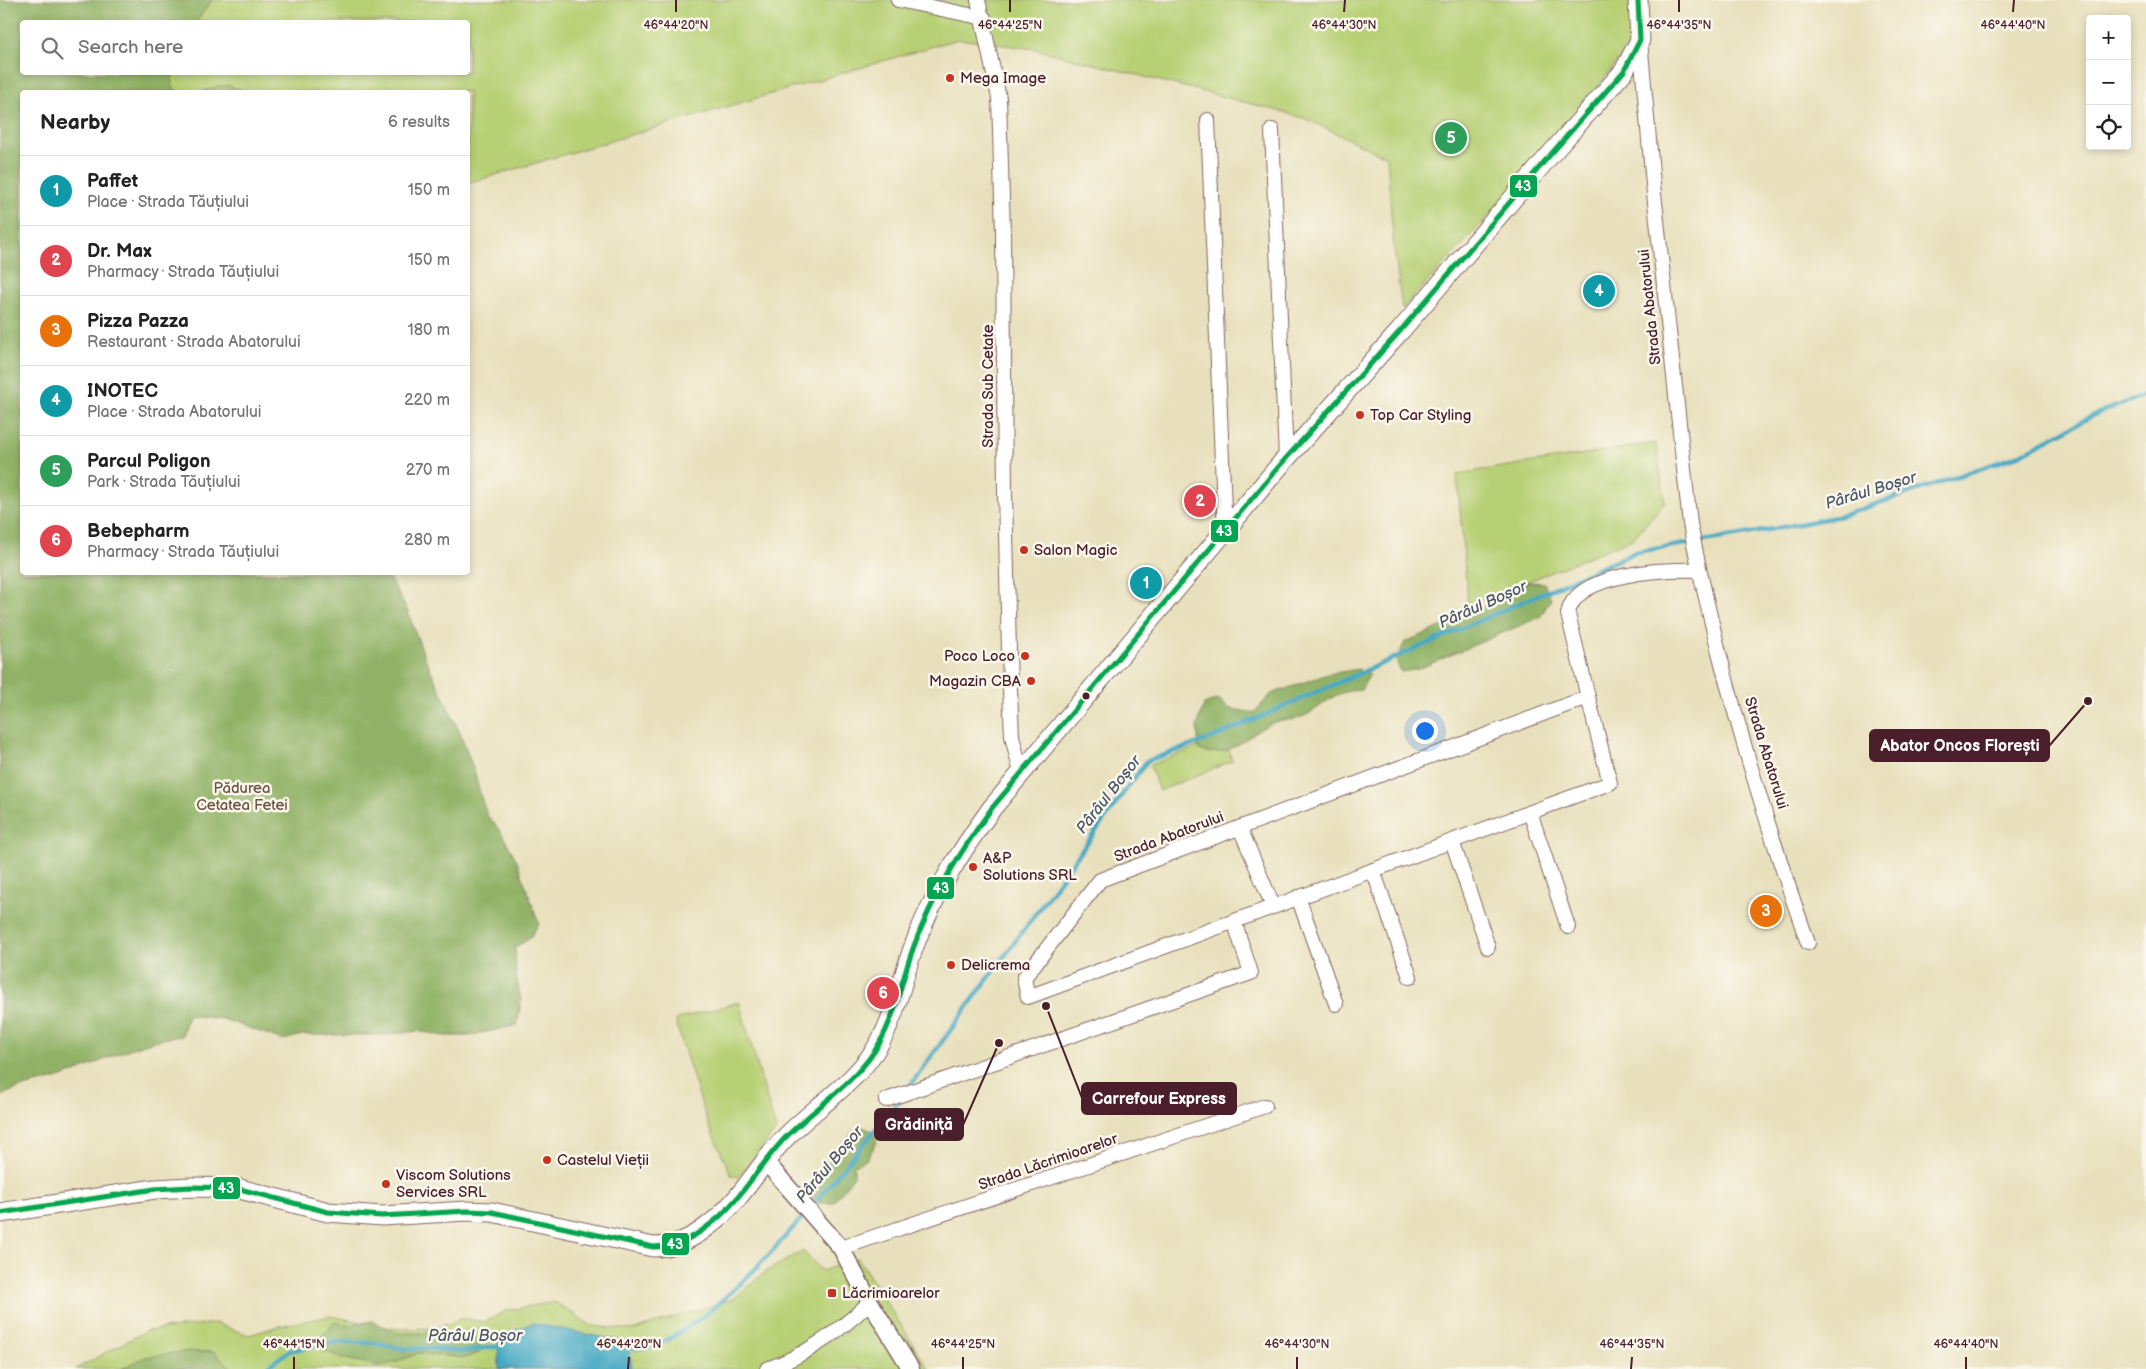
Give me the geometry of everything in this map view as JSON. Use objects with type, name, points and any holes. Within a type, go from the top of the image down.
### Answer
[{"type":"main road","points":[[0,1213],[155,1189],[191,1187],[236,1188],[328,1212],[382,1216],[467,1210],[492,1212],[604,1235],[636,1244],[665,1246],[688,1238],[709,1226],[727,1209],[784,1139],[842,1087],[879,1044],[900,995],[917,939],[944,878],[992,808],[1128,644],[1225,534],[1286,459],[1624,71],[1640,40],[1638,0]]},
{"type":"street","points":[[898,0],[984,18]]},
{"type":"street","name":"Strada Sub Cetate","points":[[978,0],[984,18],[999,98],[1004,243],[1004,494],[1010,689],[1012,736],[1021,773]]},
{"type":"street","name":"Strada Abatorului","points":[[1640,40],[1653,184],[1690,524],[1699,570],[1732,697],[1787,884],[1808,943]]},
{"type":"street","points":[[1208,120],[1225,534]]},
{"type":"street","points":[[1272,130],[1286,459]]},
{"type":"street","name":"Strada Abatorului","points":[[1588,697],[1100,880],[1024,978],[1028,997],[1610,783],[1568,614],[1570,604],[1576,596],[1593,586],[1632,574],[1670,569],[1699,570]]},
{"type":"street","points":[[1530,812],[1568,927]]},
{"type":"street","points":[[1240,828],[1273,906]]},
{"type":"street","points":[[1452,841],[1488,946]]},
{"type":"street","points":[[1373,870],[1410,977]]},
{"type":"street","points":[[1298,897],[1336,1004]]},
{"type":"street","points":[[886,1100],[918,1091],[1251,972],[1234,921]]},
{"type":"street","name":"Strada Lăcrimioarelor","points":[[841,1248],[1265,1106]]},
{"type":"street","points":[[770,1156],[779,1176],[841,1248],[870,1302],[911,1369]]},
{"type":"street","points":[[767,1369],[810,1350],[849,1322],[870,1302]]},
{"type":"green space","name":"Pădurea Cetatea Fetei","points":[[0,0],[212,0],[197,20],[20,20],[20,75],[172,75],[172,84],[175,90],[20,90],[20,575],[387,575],[405,605],[425,658],[459,731],[475,773],[487,815],[501,832],[517,861],[539,924],[529,939],[515,947],[516,975],[521,1001],[517,1025],[469,1036],[444,1036],[419,1031],[383,1035],[302,1035],[283,1040],[223,1019],[188,1015],[182,1036],[149,1043],[119,1053],[59,1078],[21,1088],[0,1097]]},
{"type":"green space","points":[[212,0],[1633,0],[1633,40],[1582,108],[1513,190],[1402,309],[1393,239],[1387,157],[1304,118],[1035,49],[958,39],[470,182],[470,90],[242,90],[239,88],[175,90],[172,84],[172,75],[470,75],[470,20],[197,20]]},
{"type":"green space","points":[[228,85],[239,90],[208,90],[217,86]]},
{"type":"green space","points":[[1656,443],[1665,503],[1632,539],[1468,606],[1457,474]]},
{"type":"green space","points":[[1528,582],[1544,583],[1551,599],[1540,617],[1418,669],[1401,672],[1396,660],[1405,642],[1467,616],[1484,607],[1504,590]]},
{"type":"green space","points":[[1358,669],[1370,674],[1361,690],[1335,696],[1302,717],[1272,723],[1229,749],[1220,752],[1199,750],[1197,727],[1204,704],[1218,699],[1228,708],[1254,713],[1271,694],[1328,674]]},
{"type":"green space","points":[[1225,736],[1232,761],[1159,791],[1150,765]]},
{"type":"green space","points":[[739,1002],[776,1130],[738,1177],[731,1175],[707,1121],[675,1020]]},
{"type":"green space","points":[[859,1126],[873,1131],[877,1142],[866,1160],[854,1165],[854,1176],[833,1203],[819,1203],[809,1195],[825,1167],[851,1133]]},
{"type":"green space","points":[[803,1251],[822,1271],[858,1258],[929,1369],[76,1369],[146,1331],[215,1323],[249,1335],[279,1326],[330,1316],[397,1329],[436,1328],[463,1318],[484,1322],[508,1310],[555,1302],[592,1326],[634,1330],[733,1299],[765,1272]]},
{"type":"green space","points":[[372,1321],[397,1333],[443,1333],[450,1336],[467,1332],[479,1343],[479,1353],[465,1358],[418,1353],[398,1362],[377,1366],[342,1358],[321,1350],[317,1341],[334,1322],[350,1325]]},
{"type":"green space","points":[[188,1351],[214,1352],[233,1369],[121,1369],[145,1357]]},
{"type":"water","points":[[532,1323],[622,1341],[630,1349],[632,1369],[499,1369],[498,1337]]},
{"type":"waterway","name":"Pârâul Boșor","points":[[909,1087],[1147,761],[1212,738],[1636,552],[1841,516],[2017,456],[2098,413],[2146,395]]},
{"type":"waterway","name":"Pârâul Boșor","points":[[811,1207],[900,1100]]},
{"type":"waterway","name":"Pârâul Boșor","points":[[625,1348],[648,1347],[668,1339],[689,1327],[711,1310],[754,1270],[806,1213]]},
{"type":"waterway","name":"Pârâul Boșor","points":[[264,1369],[289,1351],[334,1342],[372,1343],[406,1349],[429,1348],[464,1352],[502,1347]]},
{"type":"transit line","name":"43","points":[[0,1213],[155,1189],[191,1187],[236,1188],[328,1212],[382,1216],[467,1211],[492,1212],[653,1247],[675,1244],[702,1231],[730,1206],[785,1138],[849,1081],[871,1056],[891,1018],[921,927],[958,858],[992,808],[1281,464],[1401,330],[1624,71],[1640,40],[1638,0]]},
{"type":"place","name":"Mega Image","points":[[950,78]]},
{"type":"place","name":"Parcul Poligon","points":[[1451,138]]},
{"type":"place","name":"INOTEC","points":[[1599,291]]},
{"type":"place","name":"Top Car Styling","points":[[1360,415]]},
{"type":"place","name":"Dr. Max","points":[[1200,501]]},
{"type":"place","name":"Salon Magic","points":[[1024,550]]},
{"type":"place","name":"Paffet","points":[[1146,583]]},
{"type":"place","name":"Poco Loco","points":[[1025,656]]},
{"type":"place","name":"Magazin CBA","points":[[1031,681]]},
{"type":"place","name":"Abator Oncos Florești","points":[[2088,701]]},
{"type":"place","name":"A&P Solutions SRL","points":[[973,867]]},
{"type":"place","name":"Pizza Pazza","points":[[1766,911]]},
{"type":"place","name":"Delicrema","points":[[951,965]]},
{"type":"place","name":"Bebepharm","points":[[883,993]]},
{"type":"place","name":"Carrefour Express","points":[[1046,1006]]},
{"type":"place","name":"Grădiniță","points":[[999,1043]]},
{"type":"place","name":"Castelul Vieții","points":[[547,1160]]},
{"type":"place","name":"Viscom Solutions Services SRL","points":[[386,1184]]},
{"type":"place","name":"Lăcrimioarelor","points":[[832,1293]]}]
